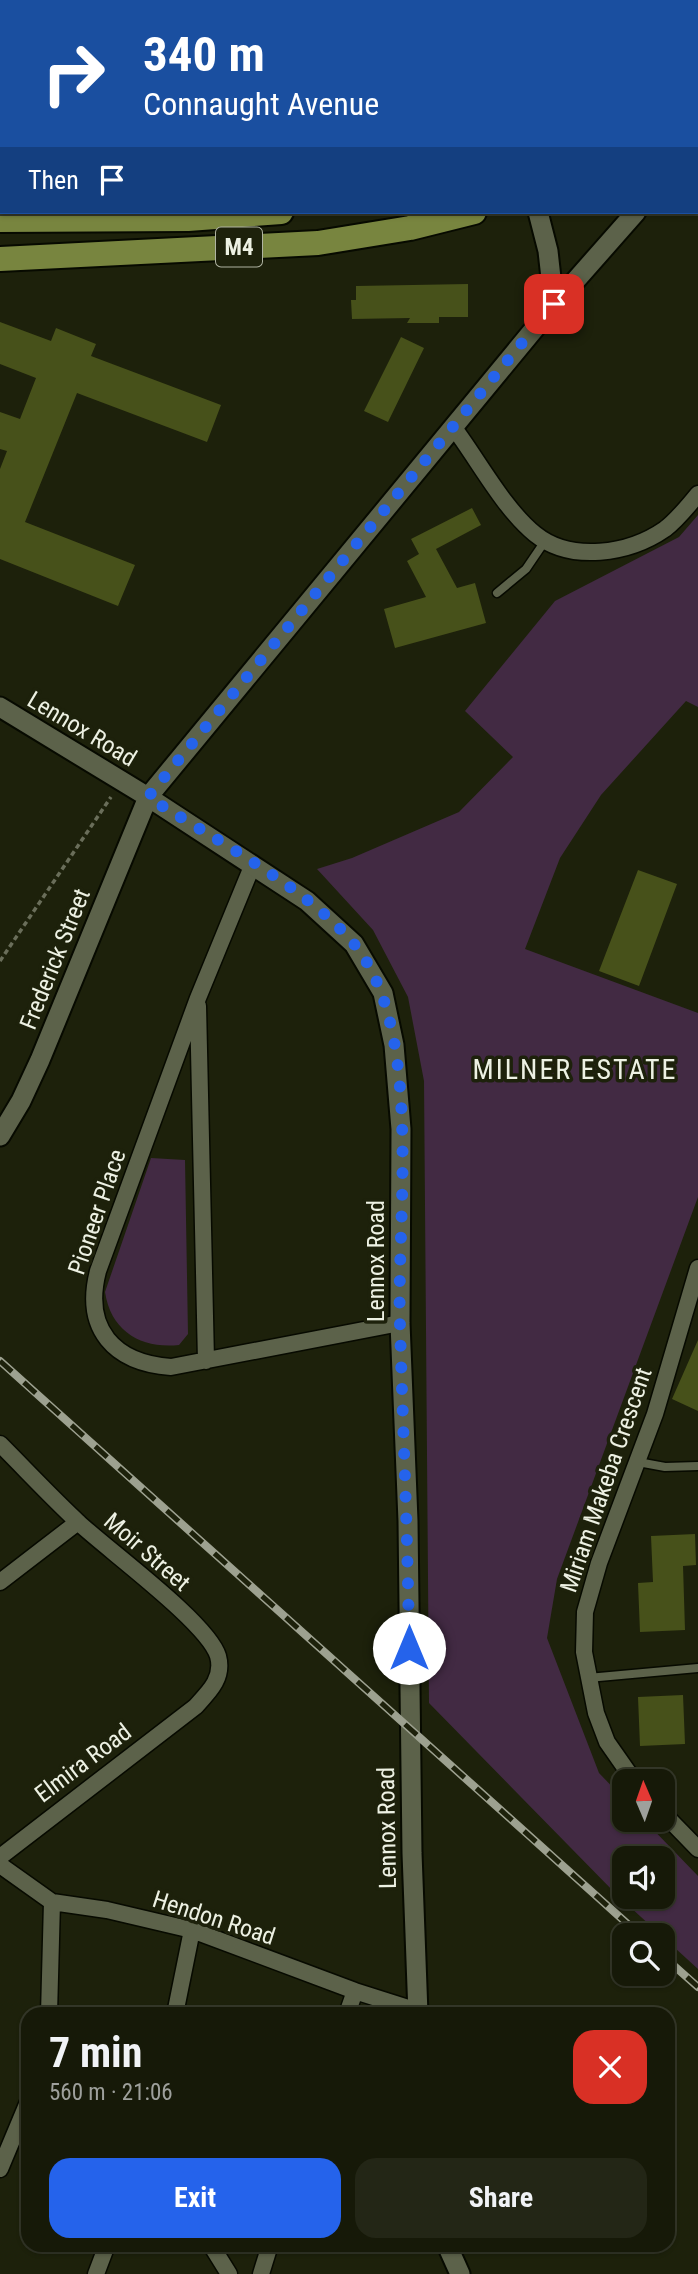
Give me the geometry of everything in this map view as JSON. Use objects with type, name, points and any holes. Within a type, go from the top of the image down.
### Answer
[{"type":"main road","name":"M4","points":[[0,220],[188,219],[254,214]]},
{"type":"main road","name":"M4","points":[[0,259],[318,243],[410,228],[466,214]]},
{"type":"street","points":[[539,214],[548,251],[554,304]]},
{"type":"street","name":"Frederick Street","points":[[0,1136],[21,1101],[40,1060],[148,797],[554,304],[634,214]]},
{"type":"street","points":[[454,428],[517,515],[545,541],[575,551],[613,551],[640,542],[666,528],[698,494]]},
{"type":"street","name":"Lennox Road","points":[[2,712],[148,797],[307,901],[354,944],[383,993],[394,1045],[401,1129],[400,1323],[408,1521],[412,1853],[418,2007]]},
{"type":"street","name":"Pioneer Place","points":[[253,864],[198,998],[98,1270],[93,1302],[105,1337],[118,1352],[135,1361],[172,1367],[400,1323]]},
{"type":"street","name":"Pioneer Place","points":[[198,998],[206,1361]]},
{"type":"street","name":"Miriam Makeba Crescent","points":[[626,1769],[607,1742],[588,1678],[583,1632],[590,1589],[638,1462],[698,1268]]},
{"type":"street","name":"Moir Street","points":[[0,1444],[78,1522],[191,1620],[213,1646],[219,1671],[216,1683],[195,1707]]},
{"type":"street","points":[[0,1582],[78,1522]]},
{"type":"street","name":"Elmira Road","points":[[0,1857],[195,1707]]},
{"type":"street","points":[[676,1826],[698,1849]]},
{"type":"street","name":"Hendon Road","points":[[0,1865],[52,1902],[107,1910],[192,1930],[401,2007]]},
{"type":"street","points":[[49,2007],[52,1902]]},
{"type":"street","points":[[176,2007],[192,1930]]},
{"type":"street","points":[[349,2007],[355,1991]]},
{"type":"street","points":[[0,2169],[21,2119]]},
{"type":"street","points":[[96,2274],[104,2252]]},
{"type":"street","points":[[215,2252],[229,2274]]},
{"type":"street","points":[[261,2274],[269,2252]]},
{"type":"street","points":[[450,2252],[460,2274]]},
{"type":"lane","points":[[497,593],[526,569],[545,541]]},
{"type":"lane","points":[[638,1462],[665,1467],[698,1466]]},
{"type":"lane","points":[[588,1678],[698,1668]]},
{"type":"path","points":[[0,961],[108,804],[119,780]]},
{"type":"shaded area","points":[[698,515],[698,707],[686,701],[601,795],[560,858],[525,949],[698,1013],[698,1197],[557,1579],[547,1638],[599,1773],[612,1786],[612,1832],[656,1832],[669,1846],[612,1846],[612,1890],[429,1703],[424,1081],[408,997],[373,930],[317,869],[352,858],[459,812],[513,757],[465,711],[555,601],[679,537]]},
{"type":"shaded area","points":[[151,1158],[185,1160],[188,1334],[179,1345],[153,1344],[130,1335],[114,1318],[105,1292]]},
{"type":"shaded area","points":[[675,1852],[698,1876],[698,1969],[675,1948],[675,1923],[648,1923],[632,1909],[675,1909]]},
{"type":"building","points":[[468,284],[468,317],[439,317],[439,323],[407,323],[410,318],[352,319],[351,300],[356,300],[356,286]]},
{"type":"building","points":[[0,322],[51,341],[56,328],[96,344],[91,356],[221,405],[207,442],[77,393],[25,522],[135,565],[118,606],[0,559],[0,469],[7,451],[0,449],[0,412],[20,419],[36,378],[0,364]]},
{"type":"building","points":[[401,337],[424,348],[388,422],[364,411]]},
{"type":"building","points":[[472,508],[481,525],[436,549],[457,588],[475,583],[486,623],[395,648],[384,609],[426,597],[407,561],[419,554],[411,539]]},
{"type":"building","points":[[638,870],[677,884],[639,986],[599,971]]},
{"type":"building","points":[[698,1340],[698,1411],[672,1399]]},
{"type":"building","points":[[695,1534],[696,1565],[683,1566],[685,1630],[640,1632],[638,1583],[653,1582],[651,1536]]},
{"type":"building","points":[[683,1695],[685,1744],[640,1746],[638,1697]]},
{"type":"railway","points":[[0,1361],[627,1923]]},
{"type":"railway","points":[[675,1967],[698,1987]]},
{"type":"district","name":"MILNER ESTATE","points":[[575,1069]]},
{"type":"route","points":[[409,1648],[408,1521],[400,1323],[401,1129],[394,1045],[383,993],[354,944],[307,901],[148,797],[554,304]]}]
